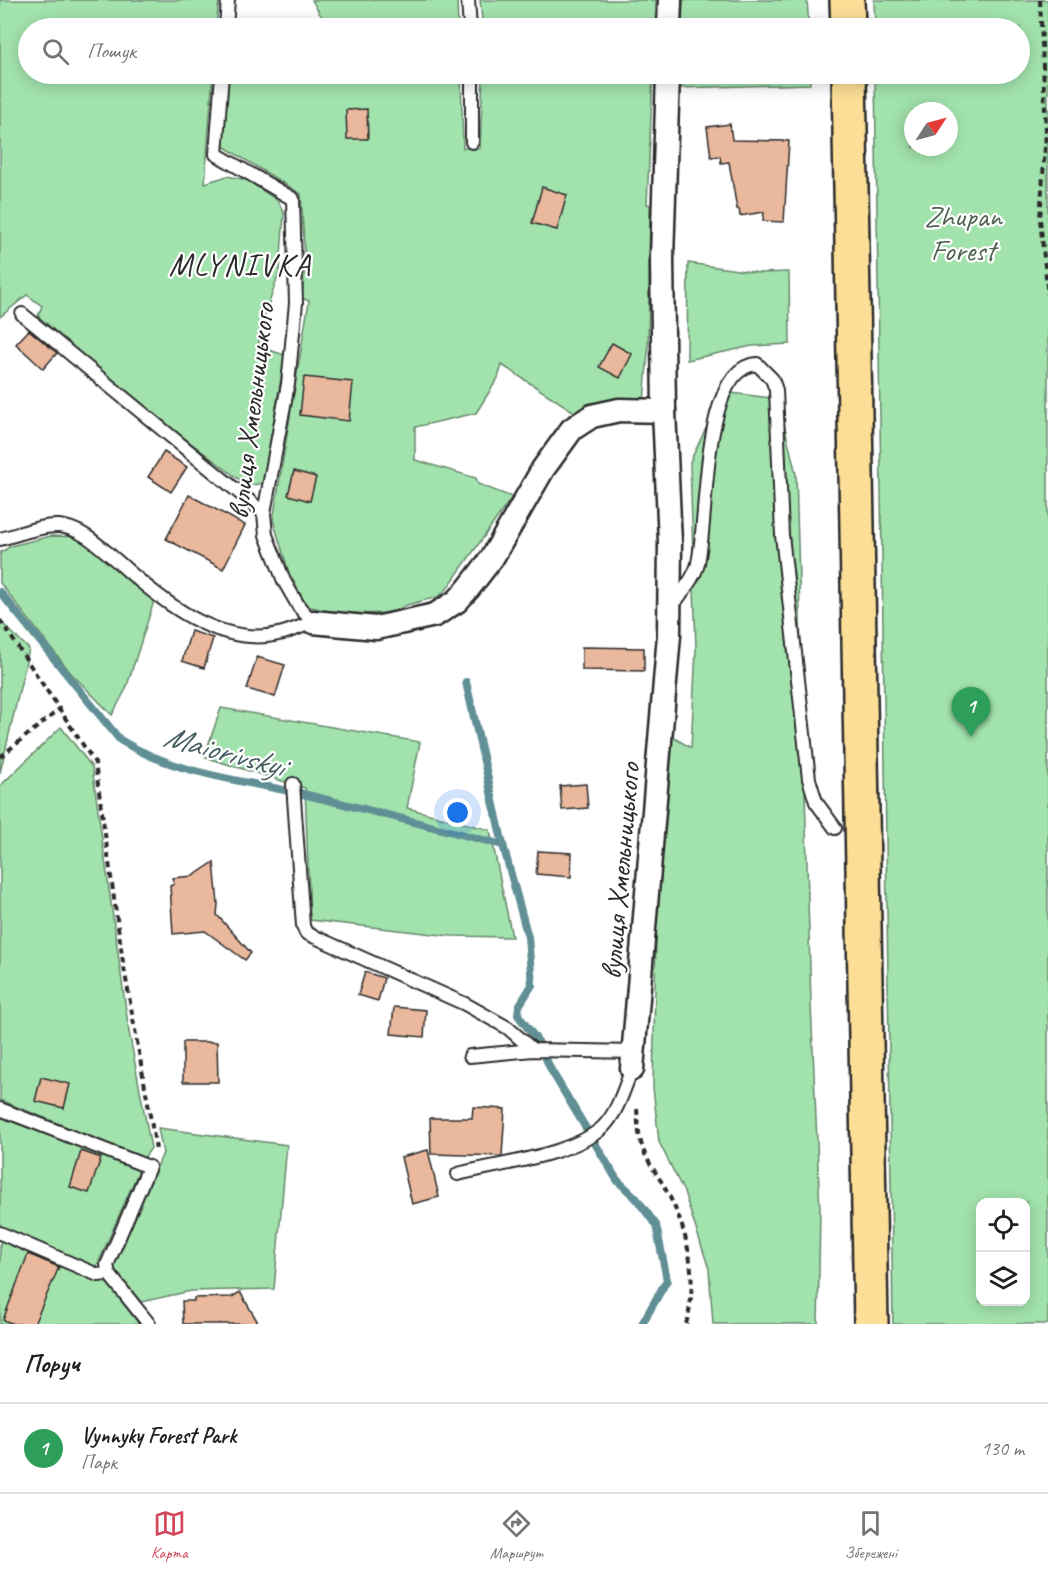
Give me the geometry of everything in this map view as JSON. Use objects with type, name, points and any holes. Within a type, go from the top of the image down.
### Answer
[{"type":"main road","points":[[847,0],[848,18]]},
{"type":"main road","points":[[849,84],[872,1324]]},
{"type":"street","points":[[669,18],[670,0]]},
{"type":"street","name":"вулиця Хмельницького","points":[[634,1061],[659,770],[669,609],[670,542],[664,411],[662,258],[668,84]]},
{"type":"street","points":[[313,622],[357,628],[394,626],[435,615],[457,601],[492,558],[543,469],[572,429],[592,416],[619,410],[664,411]]},
{"type":"lane","points":[[227,18],[228,0]]},
{"type":"lane","points":[[468,0],[469,18]]},
{"type":"lane","name":"вулиця Хмельницького","points":[[221,84],[216,154],[293,199],[296,303],[288,384],[264,513],[266,536],[284,581],[299,607],[313,622]]},
{"type":"lane","points":[[472,84],[472,142]]},
{"type":"lane","points":[[22,314],[264,513]]},
{"type":"lane","points":[[669,609],[689,583],[697,565],[705,487],[717,414],[734,376],[741,369],[757,364],[772,379],[776,390],[782,535],[809,779],[816,802],[835,828]]},
{"type":"lane","points":[[0,539],[57,526],[70,529],[93,541],[164,602],[182,613],[228,632],[253,636],[282,634],[313,622]]},
{"type":"lane","points":[[293,789],[303,926],[306,933],[465,1004],[508,1028],[539,1050]]},
{"type":"lane","points":[[458,1174],[563,1149],[591,1136],[614,1113],[634,1061],[539,1050],[470,1056]]},
{"type":"lane","points":[[0,1109],[149,1167],[106,1265],[109,1274],[149,1324]]},
{"type":"lane","points":[[0,1233],[98,1275],[109,1274]]},
{"type":"path","points":[[1040,0],[1046,132],[1040,219],[1048,296]]},
{"type":"path","points":[[0,620],[24,659],[61,708],[97,769],[123,962],[156,1149],[149,1167]]},
{"type":"path","points":[[0,757],[61,708]]},
{"type":"path","points":[[634,1061],[641,1144],[650,1168],[666,1188],[683,1227],[691,1266],[691,1309],[686,1324]]},
{"type":"green space","points":[[0,0],[219,0],[217,18],[18,18],[18,84],[212,84],[205,183],[227,176],[247,180],[278,201],[284,213],[280,270],[259,333],[259,347],[285,355],[263,483],[248,486],[135,401],[38,316],[42,306],[27,295],[0,317]]},
{"type":"green space","points":[[312,0],[457,0],[458,18],[322,18]]},
{"type":"green space","points":[[480,0],[656,0],[655,18],[482,18]]},
{"type":"green space","points":[[683,0],[807,0],[808,18],[682,18]]},
{"type":"green space","name":"Zhupan Forest","points":[[874,0],[1048,0],[1048,1324],[893,1324],[875,84],[1030,84],[1030,18],[875,18]]},
{"type":"green space","points":[[228,84],[461,84],[463,148],[480,149],[483,84],[653,84],[647,204],[650,205],[648,352],[644,402],[579,415],[502,365],[498,378],[476,413],[415,427],[415,460],[476,478],[478,484],[512,497],[446,590],[437,597],[407,605],[391,613],[340,614],[307,606],[289,573],[273,520],[309,301],[302,298],[305,262],[301,194],[223,146]]},
{"type":"green space","points":[[680,84],[810,84],[680,88]]},
{"type":"green space","points":[[688,263],[759,273],[789,272],[790,344],[752,346],[687,360]]},
{"type":"green space","points":[[723,392],[778,399],[796,474],[811,1004],[820,1211],[818,1324],[713,1324],[709,1269],[684,1192],[659,1142],[653,1087],[656,936],[649,936],[673,737],[691,748],[696,649],[690,462]]},
{"type":"green space","points":[[51,536],[77,537],[89,542],[154,601],[126,689],[112,715],[70,672],[0,583],[0,553],[11,546]]},
{"type":"green space","points":[[0,621],[29,649],[0,773]]},
{"type":"green space","points":[[221,708],[420,742],[407,808],[490,830],[512,937],[451,936],[310,920],[305,788],[204,757]]},
{"type":"green space","points":[[61,727],[92,767],[129,1032],[151,1148],[144,1158],[0,1100],[0,786]]},
{"type":"green space","points":[[0,1117],[139,1170],[96,1268],[0,1227]]},
{"type":"green space","points":[[158,1128],[287,1145],[274,1289],[191,1291],[141,1302],[113,1267],[163,1153]]},
{"type":"green space","points":[[0,1239],[108,1284],[139,1324],[0,1324]]},
{"type":"building","points":[[367,109],[368,139],[347,139],[346,110]]},
{"type":"building","points":[[730,124],[732,140],[789,141],[784,222],[763,221],[764,212],[740,216],[729,162],[721,163],[720,156],[711,157],[707,127]]},
{"type":"building","points":[[542,187],[567,195],[557,230],[532,223]]},
{"type":"building","points":[[29,330],[57,353],[43,369],[16,344]]},
{"type":"building","points":[[612,343],[632,354],[620,378],[599,367]]},
{"type":"building","points":[[304,377],[353,382],[349,421],[300,415]]},
{"type":"building","points":[[164,452],[187,467],[171,492],[148,477]]},
{"type":"building","points":[[294,471],[316,477],[310,501],[288,495]]},
{"type":"building","points":[[189,495],[245,525],[223,569],[166,539]]},
{"type":"building","points":[[191,631],[213,638],[204,668],[182,661]]},
{"type":"building","points":[[582,647],[644,648],[644,671],[582,670]]},
{"type":"building","points":[[257,657],[285,665],[275,697],[247,689]]},
{"type":"building","points":[[586,784],[588,808],[562,810],[560,786]]},
{"type":"building","points":[[538,851],[572,853],[571,877],[536,874]]},
{"type":"building","points":[[214,862],[217,915],[251,953],[245,960],[205,931],[173,934],[170,886],[174,884],[173,878],[193,876]]},
{"type":"building","points":[[365,972],[384,978],[378,1001],[358,995]]},
{"type":"building","points":[[394,1007],[426,1010],[424,1037],[391,1034]]},
{"type":"building","points":[[183,1042],[217,1042],[218,1082],[183,1082]]},
{"type":"building","points":[[41,1077],[70,1084],[64,1108],[35,1101]]},
{"type":"building","points":[[473,1107],[505,1109],[502,1156],[431,1154],[430,1118],[472,1118]]},
{"type":"building","points":[[428,1150],[439,1197],[412,1204],[401,1157]]},
{"type":"building","points":[[81,1151],[101,1158],[89,1193],[70,1187]]},
{"type":"building","points":[[28,1254],[59,1267],[34,1324],[14,1324],[3,1320]]},
{"type":"building","points":[[240,1292],[259,1324],[183,1324],[182,1301],[194,1301],[194,1298],[232,1297]]},
{"type":"waterway","name":"Maiorivskyi","points":[[0,592],[120,740],[141,752],[209,774],[303,794],[503,845]]},
{"type":"waterway","points":[[466,682],[503,845],[528,937],[532,985],[519,1006],[518,1015],[539,1043],[551,1070],[617,1180],[636,1198],[656,1225],[667,1280],[642,1324]]},
{"type":"place","name":"Vynnyky Forest Park","points":[[971,737]]},
{"type":"district","name":"MLYNIVKA","points":[[240,264]]}]
